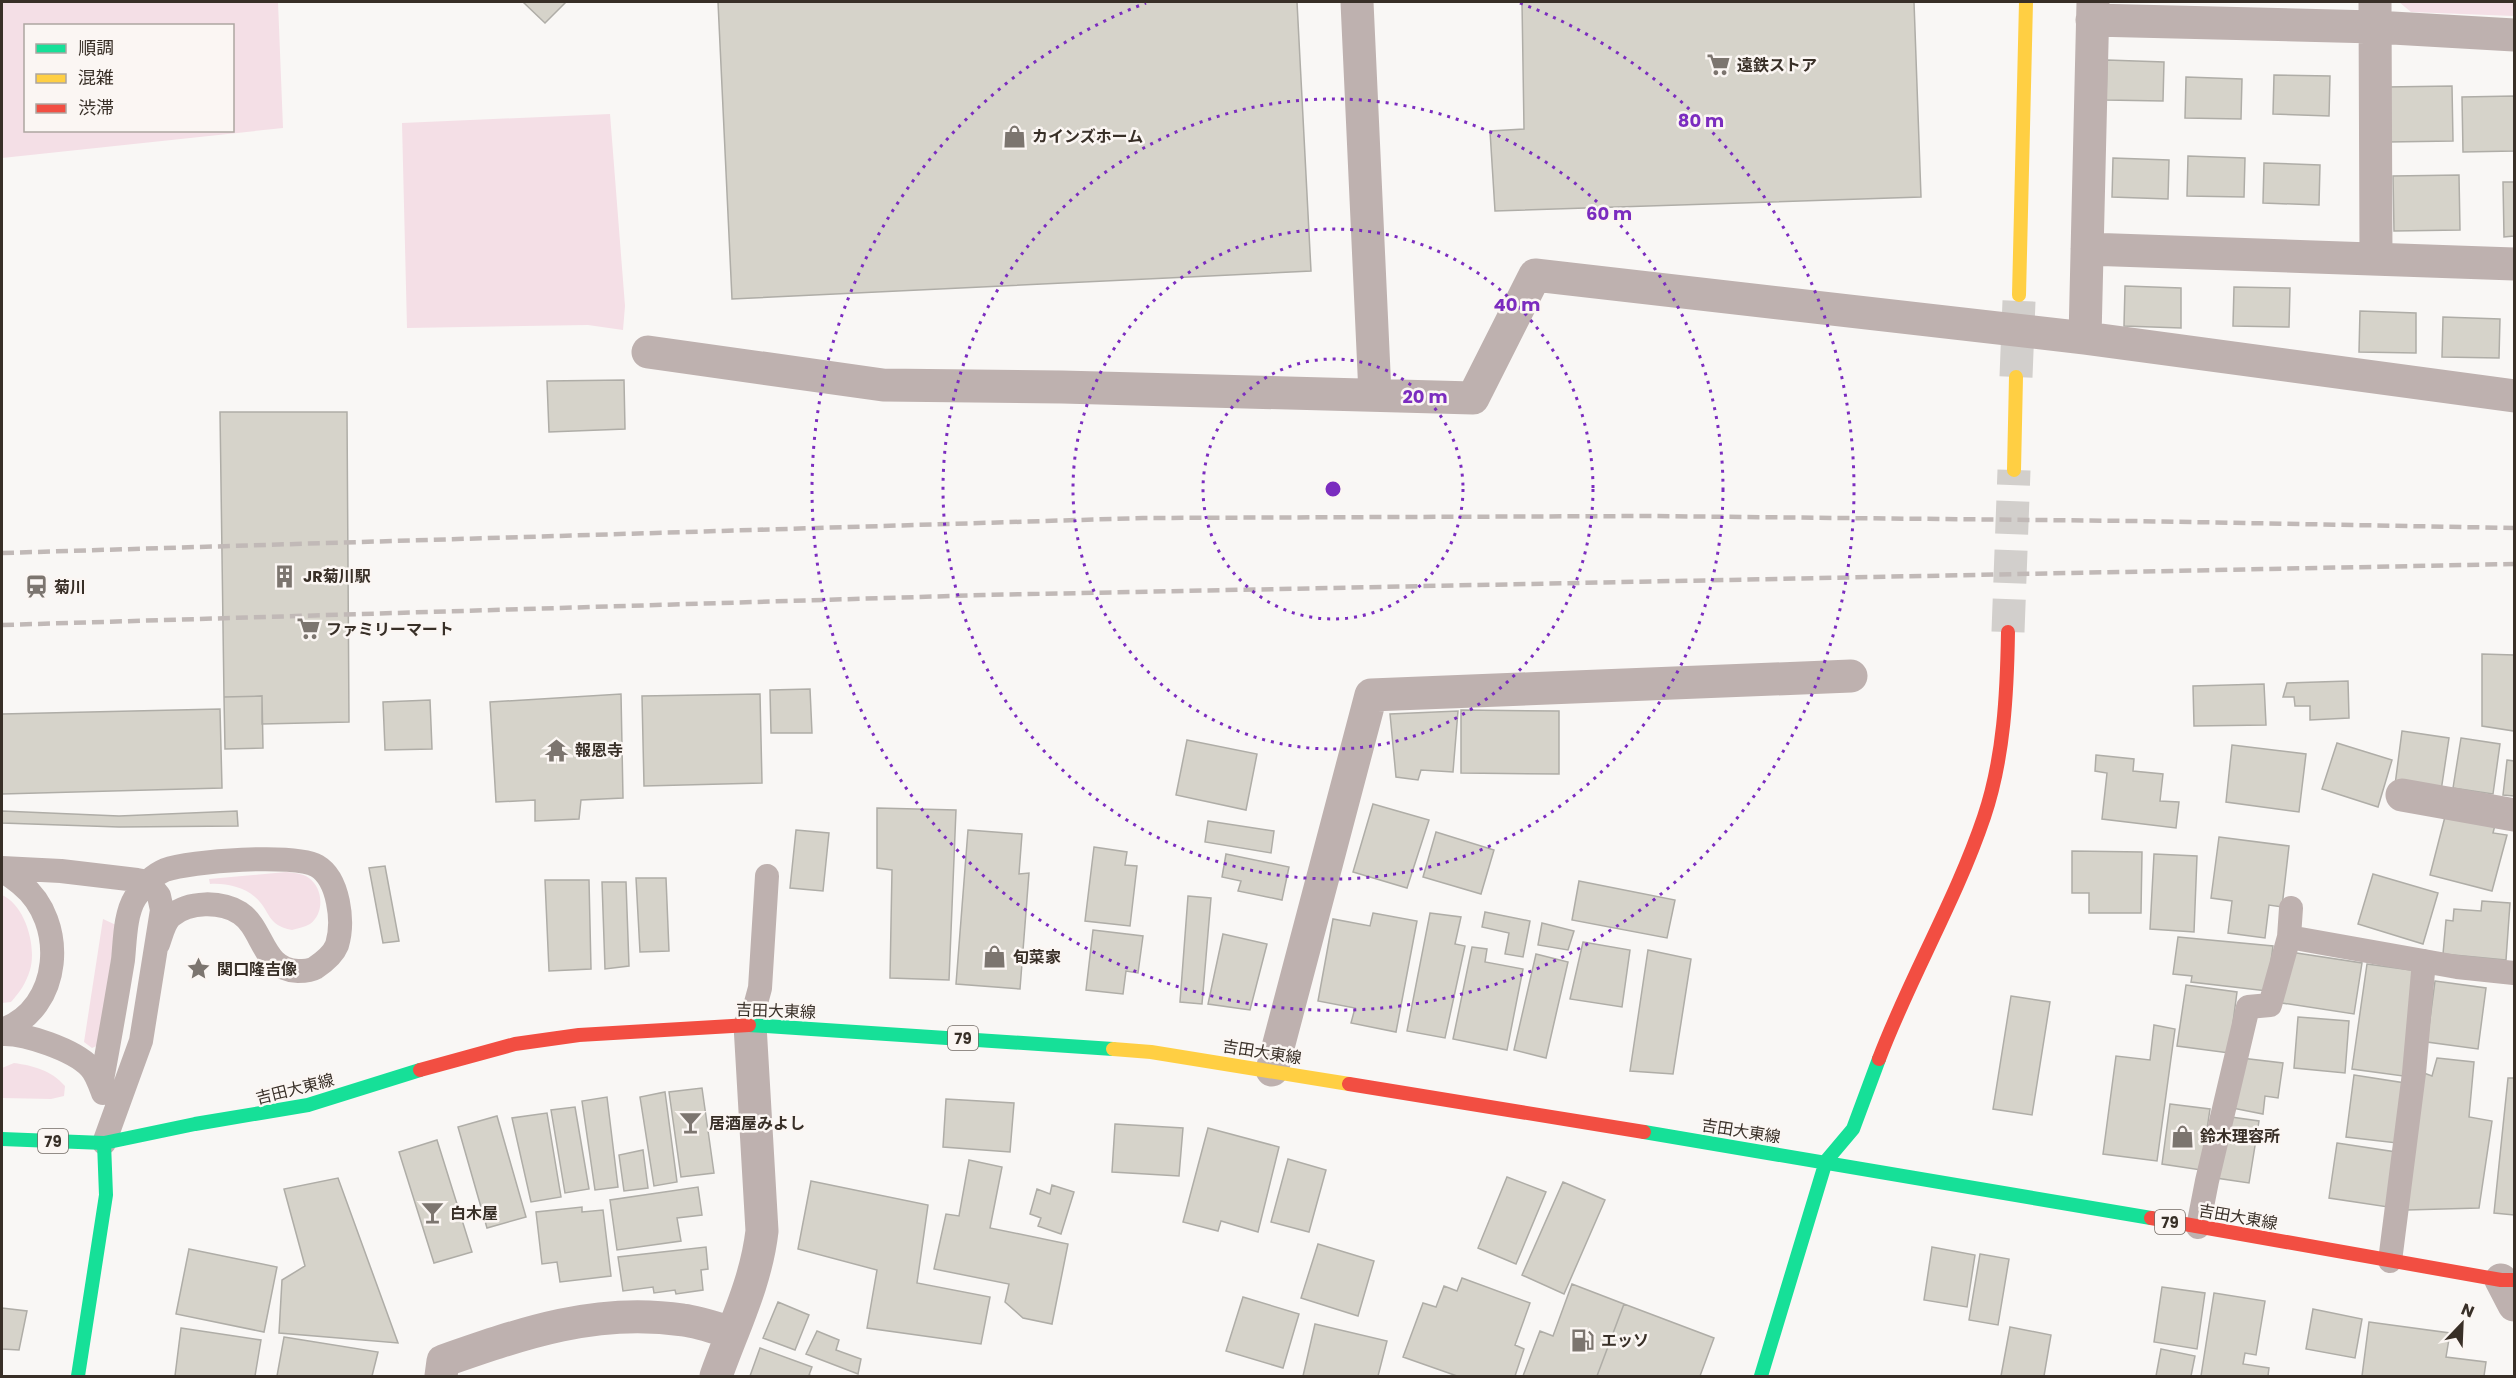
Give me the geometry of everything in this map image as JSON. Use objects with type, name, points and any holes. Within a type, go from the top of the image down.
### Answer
[{"type":"main road","points":[[2019,295],[2026,2]]},
{"type":"main road","points":[[2014,470],[2016,377]]},
{"type":"main road","points":[[1761,1377],[1826,1161],[1853,1129],[1891,1027],[1940,924],[1984,817],[1994,780],[2007,689],[2008,632]]},
{"type":"main road","name":"吉田大東線","points":[[2,1139],[104,1143],[195,1124],[308,1105],[456,1059],[514,1044],[579,1035],[750,1025],[952,1037],[1151,1052],[1272,1070],[1826,1161],[2390,1261],[2510,1288]]},
{"type":"main road","points":[[78,1377],[106,1195],[104,1143]]},
{"type":"street","points":[[1357,2],[1375,394]]},
{"type":"street","points":[[2085,338],[2093,11],[2375,14],[2514,35]]},
{"type":"street","points":[[2375,14],[2376,259]]},
{"type":"street","points":[[2087,249],[2514,264]]},
{"type":"street","points":[[648,352],[883,385],[1375,394],[1473,398],[1535,275],[2085,338],[2514,396]]},
{"type":"street","points":[[1272,1070],[1371,694],[1851,676]]},
{"type":"street","points":[[2402,795],[2514,815]]},
{"type":"street","points":[[716,1377],[756,1270],[762,1231],[750,1025]]},
{"type":"street","points":[[441,1377],[443,1361],[556,1324],[588,1319],[619,1317],[684,1320],[732,1333]]},
{"type":"lane","points":[[100,1085],[111,1036],[134,899],[148,882],[163,871],[181,866],[277,859],[305,861],[319,867],[331,881],[338,904],[340,927],[336,948],[326,962],[312,970],[290,970],[279,965],[269,957],[242,914],[223,905],[187,908],[170,916],[158,944]]},
{"type":"lane","points":[[2,870],[61,871],[148,882],[159,896],[162,910],[158,944],[141,1041],[104,1143]]},
{"type":"lane","points":[[2,870],[32,893],[41,907],[53,943],[54,954],[44,992],[30,1013],[2,1032]]},
{"type":"lane","points":[[750,1025],[760,988],[767,876]]},
{"type":"lane","points":[[2198,1227],[2209,1170],[2248,1007],[2270,1005],[2289,937],[2291,908]]},
{"type":"lane","points":[[2289,937],[2424,961],[2514,973]]},
{"type":"lane","points":[[2390,1261],[2414,1073],[2424,961]]},
{"type":"lane","points":[[2,1032],[36,1038],[90,1067],[100,1085],[104,1107],[98,1134],[104,1143]]},
{"type":"shaded area","points":[[2,2],[278,2],[283,128],[2,158]]},
{"type":"shaded area","points":[[2399,2],[2514,2],[2514,16],[2411,12]]},
{"type":"shaded area","points":[[610,114],[625,306],[623,330],[588,325],[407,328],[402,123]]},
{"type":"shaded area","points":[[286,872],[301,874],[314,882],[320,901],[315,919],[308,925],[292,930],[273,921],[260,902],[251,894],[234,886],[210,884],[209,879]]},
{"type":"shaded area","points":[[2,895],[10,900],[23,917],[30,938],[32,960],[20,991],[11,1002],[2,1003]]},
{"type":"shaded area","points":[[103,919],[116,925],[99,1045],[92,1048],[84,1042]]},
{"type":"shaded area","points":[[14,1063],[48,1072],[65,1086],[64,1096],[51,1099],[2,1098],[2,1068]]},
{"type":"building","points":[[523,2],[566,2],[545,23]]},
{"type":"building","name":"カインズホーム","points":[[718,2],[1297,2],[1311,271],[732,299]]},
{"type":"building","name":"遠鉄ストア","points":[[1522,2],[1914,2],[1921,197],[1495,211],[1490,131],[1524,129]]},
{"type":"building","points":[[2107,60],[2164,62],[2163,101],[2106,100]]},
{"type":"building","points":[[2274,75],[2330,76],[2329,116],[2273,114]]},
{"type":"building","points":[[2186,77],[2242,79],[2241,119],[2185,118]]},
{"type":"building","points":[[2452,86],[2453,141],[2388,142],[2386,87]]},
{"type":"building","points":[[2514,96],[2514,151],[2463,152],[2462,97]]},
{"type":"building","points":[[2188,156],[2245,158],[2244,197],[2187,196]]},
{"type":"building","points":[[2113,158],[2169,160],[2168,199],[2112,197]]},
{"type":"building","points":[[2264,163],[2320,165],[2319,205],[2263,203]]},
{"type":"building","points":[[2459,175],[2460,230],[2394,231],[2393,176]]},
{"type":"building","points":[[2503,182],[2514,182],[2514,236],[2504,237]]},
{"type":"building","points":[[2125,286],[2181,288],[2181,328],[2124,326]]},
{"type":"building","points":[[2234,287],[2290,288],[2289,327],[2233,326]]},
{"type":"building","points":[[2360,311],[2416,313],[2416,353],[2359,352]]},
{"type":"building","points":[[2443,317],[2500,319],[2499,358],[2442,357]]},
{"type":"building","points":[[624,380],[625,429],[549,432],[547,381]]},
{"type":"building","name":"JR菊川駅","points":[[220,412],[347,412],[349,722],[262,724],[262,696],[224,697]]},
{"type":"building","points":[[2482,654],[2514,655],[2514,731],[2482,726]]},
{"type":"building","points":[[2348,681],[2349,718],[2310,720],[2310,706],[2295,706],[2294,697],[2283,697],[2287,683]]},
{"type":"building","points":[[2264,684],[2266,725],[2194,726],[2193,686]]},
{"type":"building","points":[[810,689],[812,733],[771,733],[770,690]]},
{"type":"building","name":"報恩寺","points":[[621,694],[623,798],[581,800],[579,819],[535,821],[535,800],[496,802],[490,702]]},
{"type":"building","points":[[760,694],[762,783],[644,786],[642,696]]},
{"type":"building","points":[[262,696],[263,748],[225,749],[224,697]]},
{"type":"building","points":[[430,700],[432,749],[385,750],[383,702]]},
{"type":"building","points":[[220,709],[222,788],[2,794],[2,714]]},
{"type":"building","points":[[1461,710],[1559,711],[1559,774],[1461,773]]},
{"type":"building","points":[[1458,711],[1453,772],[1421,770],[1418,780],[1396,777],[1390,714]]},
{"type":"building","points":[[2402,731],[2449,738],[2441,791],[2395,785]]},
{"type":"building","points":[[2461,738],[2500,744],[2493,794],[2453,788]]},
{"type":"building","points":[[1187,740],[1257,754],[1246,810],[1176,795]]},
{"type":"building","points":[[2337,743],[2392,760],[2378,807],[2322,789]]},
{"type":"building","points":[[2232,745],[2306,754],[2299,812],[2226,802]]},
{"type":"building","points":[[2096,755],[2134,759],[2133,771],[2163,774],[2160,801],[2179,802],[2176,828],[2102,819],[2107,773],[2095,771]]},
{"type":"building","points":[[2507,760],[2514,761],[2514,796],[2503,795]]},
{"type":"building","points":[[1373,804],[1429,820],[1407,888],[1353,872]]},
{"type":"building","points":[[877,808],[956,810],[949,980],[890,978],[892,870],[877,868]]},
{"type":"building","points":[[2447,809],[2496,821],[2493,833],[2507,835],[2492,891],[2430,875]]},
{"type":"building","points":[[2,811],[119,816],[237,811],[238,826],[119,827],[2,823]]},
{"type":"building","points":[[1208,821],[1274,831],[1271,853],[1205,842]]},
{"type":"building","points":[[796,830],[829,833],[823,891],[790,888]]},
{"type":"building","points":[[968,830],[1022,834],[1019,874],[1029,873],[1020,989],[956,984]]},
{"type":"building","points":[[1436,832],[1494,850],[1481,894],[1423,877]]},
{"type":"building","points":[[2219,837],[2289,846],[2282,907],[2269,905],[2265,938],[2228,933],[2232,901],[2211,898]]},
{"type":"building","points":[[1094,847],[1127,852],[1125,865],[1137,866],[1130,926],[1085,921]]},
{"type":"building","points":[[2072,851],[2142,852],[2141,913],[2089,913],[2089,893],[2072,893]]},
{"type":"building","points":[[1226,854],[1289,867],[1282,900],[1238,891],[1241,881],[1222,877]]},
{"type":"building","points":[[2154,854],[2197,856],[2194,932],[2150,929]]},
{"type":"building","points":[[385,866],[399,941],[383,943],[369,868]]},
{"type":"building","points":[[2373,874],[2438,893],[2423,944],[2358,924]]},
{"type":"building","points":[[636,878],[666,878],[669,951],[640,952]]},
{"type":"building","points":[[545,880],[589,880],[591,969],[549,971]]},
{"type":"building","points":[[1579,881],[1675,900],[1667,938],[1572,920]]},
{"type":"building","points":[[602,882],[626,882],[629,966],[605,969]]},
{"type":"building","points":[[1188,896],[1211,898],[1202,1004],[1180,1002]]},
{"type":"building","points":[[2482,901],[2510,903],[2506,960],[2443,954],[2446,920],[2453,921],[2454,909],[2481,911]]},
{"type":"building","points":[[1485,912],[1530,921],[1523,957],[1505,954],[1509,933],[1482,927]]},
{"type":"building","points":[[1373,913],[1417,921],[1396,1032],[1351,1023],[1355,1008],[1318,1001],[1333,919],[1370,926]]},
{"type":"building","points":[[1430,913],[1461,917],[1455,944],[1465,946],[1445,1038],[1407,1031]]},
{"type":"building","points":[[1542,923],[1574,931],[1568,950],[1538,945]]},
{"type":"building","points":[[1093,930],[1143,936],[1138,973],[1126,971],[1123,994],[1086,990]]},
{"type":"building","points":[[1223,934],[1267,944],[1250,1010],[1208,1004]]},
{"type":"building","points":[[2178,937],[2273,946],[2267,991],[2191,982],[2192,976],[2173,974]]},
{"type":"building","points":[[1583,942],[1630,950],[1622,1007],[1570,999]]},
{"type":"building","points":[[1472,947],[1487,949],[1485,962],[1523,969],[1507,1050],[1453,1039]]},
{"type":"building","points":[[1648,950],[1691,959],[1673,1074],[1630,1071]]},
{"type":"building","points":[[2290,952],[2362,963],[2354,1014],[2282,1003]]},
{"type":"building","points":[[1536,954],[1568,962],[1546,1058],[1514,1050]]},
{"type":"building","points":[[2367,964],[2418,971],[2403,1076],[2352,1069]]},
{"type":"building","points":[[2435,981],[2486,988],[2478,1049],[2427,1042]]},
{"type":"building","points":[[2186,985],[2237,992],[2229,1053],[2177,1046]]},
{"type":"building","points":[[2011,996],[2050,1002],[2032,1115],[1993,1109]]},
{"type":"building","points":[[2298,1017],[2349,1021],[2345,1073],[2294,1068]]},
{"type":"building","points":[[2154,1025],[2175,1029],[2157,1161],[2103,1154],[2116,1056],[2150,1060]]},
{"type":"building","points":[[2241,1058],[2283,1063],[2278,1098],[2265,1096],[2263,1114],[2232,1108]]},
{"type":"building","points":[[2437,1058],[2474,1062],[2469,1117],[2492,1121],[2479,1208],[2407,1210],[2424,1073],[2432,1076]]},
{"type":"building","points":[[2354,1075],[2405,1083],[2397,1143],[2346,1137]]},
{"type":"building","points":[[2508,1078],[2514,1078],[2514,1215],[2494,1213]]},
{"type":"building","points":[[702,1088],[714,1173],[681,1177],[669,1092]]},
{"type":"building","points":[[665,1092],[677,1182],[654,1186],[640,1097]]},
{"type":"building","points":[[607,1097],[618,1187],[595,1190],[582,1101]]},
{"type":"building","points":[[946,1099],[1014,1103],[1010,1152],[943,1147]]},
{"type":"building","points":[[2170,1104],[2210,1109],[2201,1170],[2162,1164]]},
{"type":"building","points":[[575,1107],[589,1189],[565,1193],[551,1110]]},
{"type":"building","points":[[547,1113],[561,1197],[531,1202],[512,1118]]},
{"type":"building","points":[[497,1116],[526,1217],[487,1228],[458,1127]]},
{"type":"building","points":[[2224,1116],[2259,1121],[2249,1183],[2216,1178]]},
{"type":"building","points":[[1115,1124],[1183,1128],[1179,1176],[1112,1172]]},
{"type":"building","points":[[1208,1128],[1279,1147],[1258,1232],[1221,1221],[1218,1231],[1183,1222]]},
{"type":"building","points":[[437,1140],[472,1252],[434,1263],[399,1152]]},
{"type":"building","points":[[2337,1143],[2396,1152],[2388,1207],[2329,1198]]},
{"type":"building","points":[[643,1150],[648,1188],[624,1191],[619,1155]]},
{"type":"building","points":[[1288,1159],[1326,1170],[1309,1232],[1271,1222]]},
{"type":"building","points":[[969,1160],[1002,1167],[990,1228],[1068,1244],[1052,1324],[1023,1318],[1005,1302],[1009,1284],[934,1269],[946,1214],[959,1216]]},
{"type":"building","points":[[1507,1177],[1546,1192],[1516,1264],[1478,1248]]},
{"type":"building","points":[[338,1178],[398,1343],[279,1333],[282,1280],[305,1266],[284,1189]]},
{"type":"building","points":[[811,1181],[928,1205],[917,1283],[990,1297],[981,1344],[867,1328],[877,1270],[798,1249]]},
{"type":"building","points":[[1563,1182],[1605,1200],[1564,1294],[1522,1275]]},
{"type":"building","points":[[1052,1185],[1074,1192],[1061,1234],[1038,1226],[1041,1218],[1030,1214],[1037,1189],[1050,1194]]},
{"type":"building","points":[[698,1187],[702,1215],[677,1218],[681,1241],[617,1250],[610,1200]]},
{"type":"building","points":[[582,1207],[582,1212],[603,1210],[611,1276],[560,1282],[557,1262],[542,1264],[536,1212]]},
{"type":"building","points":[[1318,1244],[1374,1261],[1358,1316],[1301,1298]]},
{"type":"building","points":[[706,1247],[708,1269],[701,1270],[703,1290],[676,1294],[675,1290],[654,1293],[653,1287],[623,1291],[618,1257]]},
{"type":"building","points":[[1932,1247],[1975,1255],[1967,1307],[1924,1300]]},
{"type":"building","points":[[189,1249],[277,1267],[264,1332],[176,1314]]},
{"type":"building","points":[[1980,1254],[2009,1259],[1998,1325],[1969,1320]]},
{"type":"building","points":[[1462,1278],[1530,1303],[1515,1345],[1524,1349],[1515,1376],[1457,1376],[1403,1357],[1423,1303],[1436,1307],[1444,1286],[1457,1291]]},
{"type":"building","points":[[1572,1284],[1624,1304],[1597,1376],[1523,1376],[1540,1331],[1553,1336]]},
{"type":"building","points":[[2162,1287],[2205,1293],[2197,1349],[2154,1342]]},
{"type":"building","points":[[2214,1293],[2265,1301],[2256,1355],[2245,1353],[2243,1364],[2269,1368],[2268,1376],[2201,1376]]},
{"type":"building","points":[[1243,1297],[1299,1314],[1283,1368],[1226,1351]]},
{"type":"building","points":[[778,1302],[809,1315],[795,1350],[763,1338]]},
{"type":"building","points":[[1624,1304],[1714,1338],[1700,1376],[1597,1376]]},
{"type":"building","points":[[2,1308],[27,1311],[19,1350],[2,1349]]},
{"type":"building","points":[[2313,1309],[2362,1319],[2355,1358],[2306,1349]]},
{"type":"building","points":[[2369,1322],[2450,1333],[2446,1357],[2486,1362],[2484,1376],[2362,1376]]},
{"type":"building","points":[[1315,1324],[1387,1341],[1378,1376],[1303,1376]]},
{"type":"building","points":[[2010,1327],[2051,1335],[2044,1376],[2001,1376]]},
{"type":"building","points":[[181,1328],[261,1340],[255,1376],[175,1376]]},
{"type":"building","points":[[817,1331],[839,1340],[836,1350],[861,1359],[858,1374],[806,1354]]},
{"type":"building","points":[[284,1337],[378,1352],[372,1376],[277,1376]]},
{"type":"building","points":[[760,1348],[812,1367],[809,1375],[812,1376],[750,1376]]},
{"type":"building","points":[[2161,1349],[2195,1356],[2191,1376],[2156,1376]]},
{"type":"tunnel","points":[[2016,377],[2019,301]]},
{"type":"tunnel","points":[[2008,632],[2014,470]]},
{"type":"railway","points":[[2,553],[1143,518],[1647,516],[2514,528]]},
{"type":"railway","points":[[2,625],[984,595],[2514,564]]},
{"type":"traffic: fast","points":[[749,1025],[1113,1049]]},
{"type":"traffic: fast","points":[[1761,1376],[1826,1161],[1853,1129],[1879,1059]]},
{"type":"traffic: fast","points":[[2,1139],[104,1143],[195,1124],[308,1105],[420,1070]]},
{"type":"traffic: fast","points":[[1644,1132],[2151,1218]]},
{"type":"traffic: fast","points":[[78,1376],[106,1195],[104,1143]]},
{"type":"traffic: slow","points":[[2019,295],[2026,2]]},
{"type":"traffic: slow","points":[[2014,470],[2016,377]]},
{"type":"traffic: slow","points":[[1113,1049],[1151,1052],[1349,1084]]},
{"type":"traffic: jam","points":[[1879,1059],[1973,848],[1991,795],[2000,749],[2005,702],[2008,632]]},
{"type":"traffic: jam","points":[[420,1070],[515,1044],[579,1035],[749,1025]]},
{"type":"traffic: jam","points":[[1349,1084],[1644,1132]]},
{"type":"traffic: jam","points":[[2151,1218],[2501,1280],[2514,1280]]},
{"type":"place","name":"遠鉄ストア","points":[[1719,65]]},
{"type":"place","name":"カインズホーム","points":[[1014,136]]},
{"type":"place","name":"JR菊川駅","points":[[285,576]]},
{"type":"place","name":"菊川","points":[[36,587]]},
{"type":"place","name":"ファミリーマート","points":[[308,629]]},
{"type":"place","name":"報恩寺","points":[[557,750]]},
{"type":"place","name":"旬菜家","points":[[995,957]]},
{"type":"place","name":"関口隆吉像","points":[[199,969]]},
{"type":"place","name":"居酒屋みよし","points":[[691,1123]]},
{"type":"place","name":"鈴木理容所","points":[[2182,1136]]},
{"type":"place","name":"白木屋","points":[[432,1213]]},
{"type":"place","name":"エッソ","points":[[1583,1340]]}]
